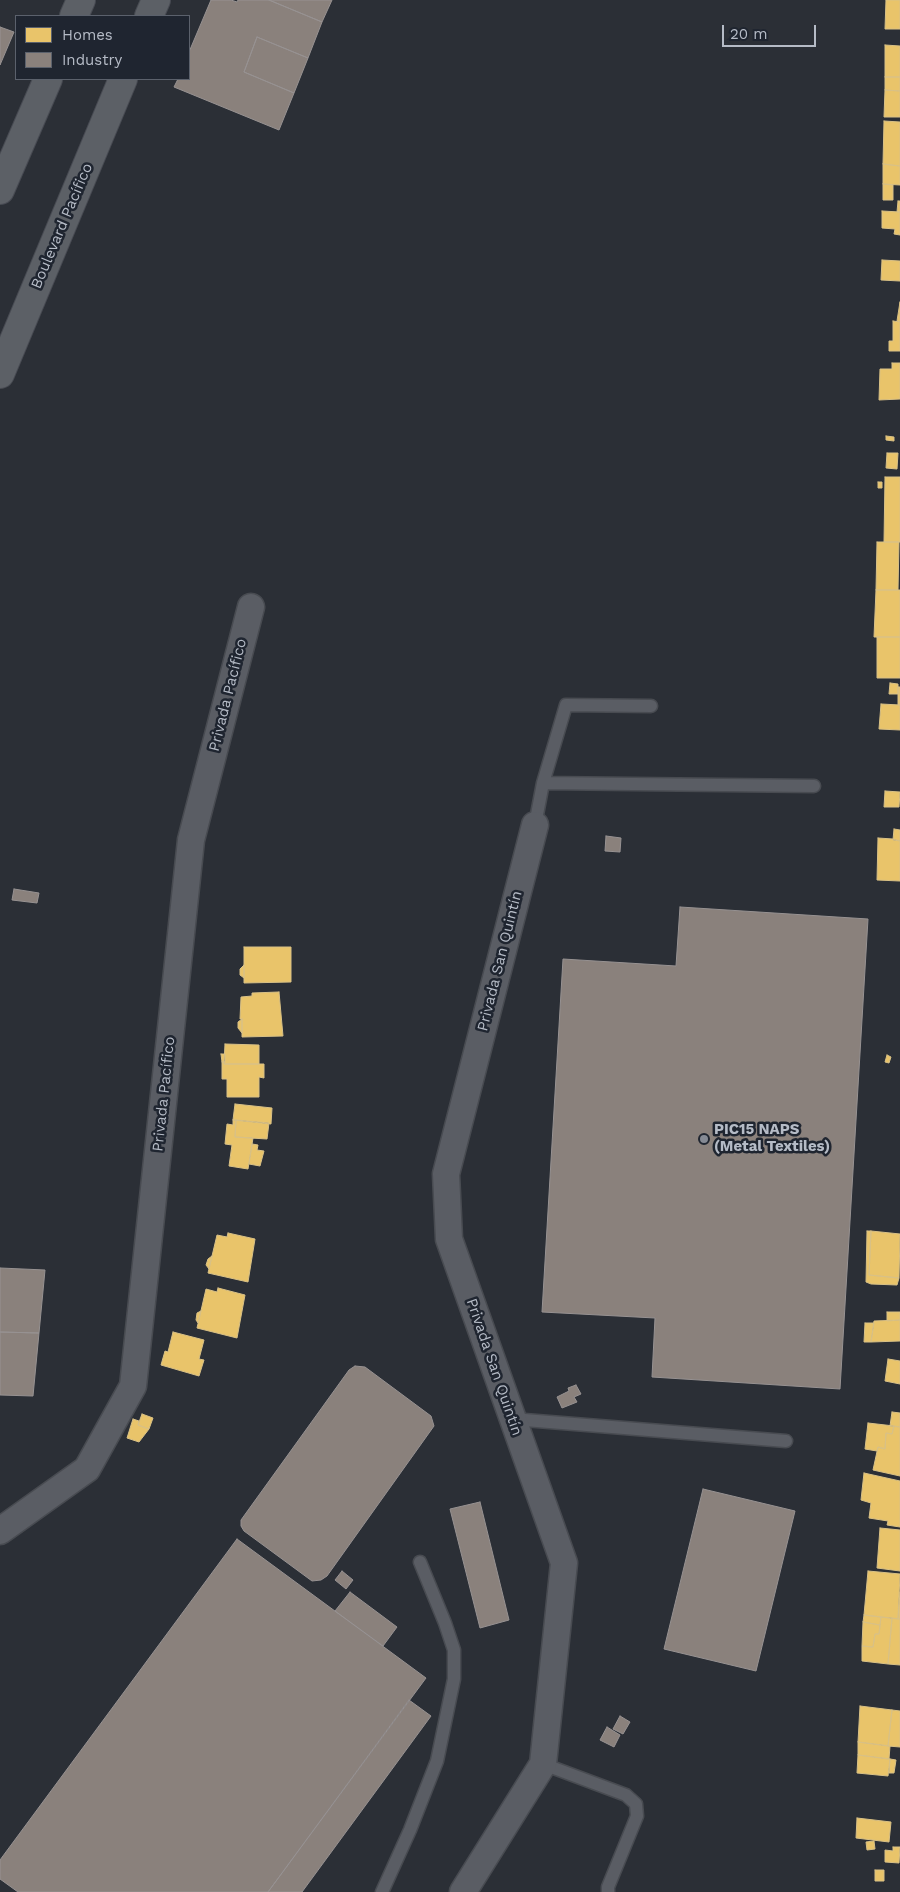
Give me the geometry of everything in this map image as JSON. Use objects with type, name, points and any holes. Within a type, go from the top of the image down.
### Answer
[{"type":"main road","points":[[74,15],[81,0]]},
{"type":"main road","points":[[149,15],[156,0]]},
{"type":"main road","points":[[0,190],[48,80]]},
{"type":"main road","name":"Boulevard Pacífico","points":[[0,374],[123,80]]},
{"type":"street","name":"Privada Pacífico","points":[[0,1531],[87,1468],[133,1386],[191,840],[251,607]]},
{"type":"street","name":"Privada San Quintín","points":[[463,1892],[543,1764],[564,1563],[449,1239],[446,1174],[535,825]]},
{"type":"lane","points":[[535,825],[543,783],[566,705],[651,706]]},
{"type":"lane","points":[[543,783],[814,786]]},
{"type":"lane","points":[[512,1419],[786,1441]]},
{"type":"lane","points":[[382,1892],[410,1830],[436,1761],[454,1679],[454,1650],[420,1562]]},
{"type":"lane","points":[[543,1764],[626,1795],[636,1804],[637,1816],[608,1887],[608,1892]]},
{"type":"building: Homes","points":[[886,0],[900,0],[900,29],[885,29]]},
{"type":"building: Homes","points":[[885,45],[900,46],[900,77],[885,77]]},
{"type":"building: Homes","points":[[885,77],[900,77],[900,91],[885,90]]},
{"type":"building: Homes","points":[[885,90],[900,91],[900,117],[884,117]]},
{"type":"building: Homes","points":[[884,121],[900,122],[900,166],[883,164]]},
{"type":"building: Homes","points":[[883,164],[900,166],[900,185],[883,184]]},
{"type":"building: Homes","points":[[883,184],[893,185],[893,200],[883,200]]},
{"type":"building: Homes","points":[[898,201],[900,201],[900,212],[897,212]]},
{"type":"building: Homes","points":[[882,211],[900,212],[900,235],[894,234],[895,229],[882,228]]},
{"type":"building: Homes","points":[[882,260],[900,261],[900,281],[881,280]]},
{"type":"building: Homes","points":[[900,302],[900,322],[897,321]]},
{"type":"building: Homes","points":[[893,321],[900,322],[900,351],[889,351],[889,341],[893,341]]},
{"type":"building: Homes","points":[[892,363],[900,363],[900,399],[879,400],[880,369],[892,369]]},
{"type":"building: Homes","points":[[886,436],[894,437],[894,441],[886,440]]},
{"type":"building: Homes","points":[[887,453],[898,453],[897,469],[886,468]]},
{"type":"building: Homes","points":[[885,477],[900,477],[900,542],[884,542]]},
{"type":"building: Homes","points":[[878,482],[882,482],[882,488],[878,488]]},
{"type":"building: Homes","points":[[877,542],[899,542],[898,590],[876,590]]},
{"type":"building: Homes","points":[[876,590],[900,590],[900,637],[874,637]]},
{"type":"building: Homes","points":[[877,637],[900,637],[900,678],[877,678]]},
{"type":"building: Homes","points":[[890,683],[898,684],[898,694],[889,694]]},
{"type":"building: Homes","points":[[898,687],[900,687],[900,705],[898,705]]},
{"type":"building: Homes","points":[[881,704],[900,705],[900,730],[879,729]]},
{"type":"building: Homes","points":[[885,791],[900,792],[899,807],[884,807]]},
{"type":"building: Homes","points":[[894,829],[900,830],[900,841],[893,840]]},
{"type":"building: Homes","points":[[878,838],[900,841],[900,881],[877,880]]},
{"type":"building: Homes","points":[[244,947],[291,947],[291,982],[244,983]]},
{"type":"building: Homes","points":[[244,965],[244,978],[240,975],[240,969]]},
{"type":"building: Homes","points":[[279,992],[283,1036],[242,1037],[242,1019],[240,1019],[241,997],[252,996],[252,993]]},
{"type":"building: Homes","points":[[242,1019],[242,1033],[238,1028],[238,1022]]},
{"type":"building: Homes","points":[[225,1044],[259,1045],[259,1064],[224,1064]]},
{"type":"building: Homes","points":[[221,1054],[225,1054],[225,1062],[222,1062]]},
{"type":"building: Homes","points":[[887,1055],[891,1057],[889,1063],[885,1062]]},
{"type":"building: Homes","points":[[222,1062],[225,1062],[224,1064],[264,1064],[264,1078],[259,1077],[259,1097],[227,1097],[227,1079],[222,1079]]},
{"type":"building: Homes","points":[[235,1104],[272,1108],[271,1124],[233,1120]]},
{"type":"building: Homes","points":[[233,1120],[236,1120],[235,1137],[253,1138],[248,1169],[229,1166],[232,1145],[225,1144],[227,1124],[233,1125]]},
{"type":"building: Homes","points":[[236,1120],[269,1123],[267,1139],[235,1137]]},
{"type":"building: Homes","points":[[252,1144],[258,1145],[257,1150],[264,1151],[260,1166],[249,1164]]},
{"type":"building: Homes","points":[[867,1231],[871,1231],[869,1275],[899,1278],[897,1285],[871,1284],[866,1282]]},
{"type":"building: Homes","points":[[871,1231],[900,1234],[899,1278],[869,1275]]},
{"type":"building: Homes","points":[[228,1233],[255,1239],[248,1282],[208,1273],[217,1235],[227,1237]]},
{"type":"building: Homes","points":[[212,1256],[209,1269],[206,1265],[208,1259]]},
{"type":"building: Homes","points":[[218,1288],[245,1295],[237,1338],[197,1328],[206,1289],[217,1292]]},
{"type":"building: Homes","points":[[201,1311],[198,1323],[196,1320],[197,1313]]},
{"type":"building: Homes","points":[[887,1312],[900,1312],[900,1320],[887,1321]]},
{"type":"building: Homes","points":[[900,1320],[900,1341],[871,1342],[874,1321]]},
{"type":"building: Homes","points":[[865,1323],[874,1323],[871,1342],[864,1342]]},
{"type":"building: Homes","points":[[173,1332],[204,1340],[199,1359],[204,1360],[199,1376],[161,1365],[165,1351],[168,1352]]},
{"type":"building: Homes","points":[[888,1359],[900,1361],[900,1384],[885,1381]]},
{"type":"building: Homes","points":[[892,1412],[900,1413],[900,1427],[890,1426]]},
{"type":"building: Homes","points":[[142,1414],[153,1418],[149,1429],[138,1425]]},
{"type":"building: Homes","points":[[133,1419],[139,1421],[138,1425],[149,1429],[139,1442],[127,1438]]},
{"type":"building: Homes","points":[[868,1423],[894,1426],[892,1434],[886,1433],[885,1449],[878,1447],[877,1451],[865,1449]]},
{"type":"building: Homes","points":[[894,1426],[900,1427],[900,1476],[873,1470],[878,1447],[885,1449],[886,1433],[892,1434]]},
{"type":"building: Homes","points":[[864,1473],[900,1481],[900,1527],[887,1525],[888,1521],[869,1518],[871,1503],[861,1500]]},
{"type":"building: Homes","points":[[880,1528],[900,1530],[900,1571],[877,1568]]},
{"type":"building: Homes","points":[[868,1571],[900,1574],[898,1619],[864,1615]]},
{"type":"building: Homes","points":[[900,1592],[900,1619],[898,1619]]},
{"type":"building: Homes","points":[[864,1615],[881,1617],[880,1625],[863,1622]]},
{"type":"building: Homes","points":[[881,1617],[892,1618],[888,1664],[862,1661],[862,1646],[873,1647],[875,1634],[879,1634]]},
{"type":"building: Homes","points":[[892,1618],[900,1619],[900,1665],[888,1664]]},
{"type":"building: Homes","points":[[863,1622],[880,1625],[879,1634],[875,1634],[873,1647],[862,1646]]},
{"type":"building: Homes","points":[[860,1706],[892,1710],[888,1746],[858,1742]]},
{"type":"building: Homes","points":[[892,1710],[900,1711],[900,1747],[888,1746]]},
{"type":"building: Homes","points":[[858,1742],[890,1746],[889,1759],[858,1755]]},
{"type":"building: Homes","points":[[858,1755],[890,1759],[888,1776],[857,1773]]},
{"type":"building: Homes","points":[[890,1759],[896,1760],[894,1773],[889,1773]]},
{"type":"building: Homes","points":[[857,1818],[891,1822],[889,1842],[856,1838]]},
{"type":"building: Homes","points":[[874,1841],[875,1849],[867,1850],[866,1842]]},
{"type":"building: Homes","points":[[893,1847],[900,1847],[899,1863],[885,1862],[885,1850],[893,1851]]},
{"type":"building: Homes","points":[[875,1870],[884,1870],[884,1881],[875,1881]]},
{"type":"building: Industry","points":[[211,0],[231,0],[237,2],[238,0],[269,0],[322,22],[308,58],[257,37],[244,72],[294,93],[279,130],[174,87],[178,80],[190,80],[190,50]]},
{"type":"building: Industry","points":[[269,0],[332,0],[322,22]]},
{"type":"building: Industry","points":[[0,27],[14,32],[0,65]]},
{"type":"building: Industry","points":[[257,37],[308,58],[294,93],[244,72]]},
{"type":"building: Industry","points":[[606,836],[621,838],[620,852],[605,851]]},
{"type":"building: Industry","points":[[14,889],[39,893],[37,903],[12,900]]},
{"type":"building: Industry","name":"PIC15 NAPS (Metal Textiles)","points":[[680,907],[868,919],[840,1389],[652,1377],[655,1318],[542,1312],[563,959],[676,966]]},
{"type":"building: Industry","points":[[0,1268],[45,1270],[39,1333],[0,1332]]},
{"type":"building: Industry","points":[[0,1332],[39,1333],[33,1396],[0,1395]]},
{"type":"building: Industry","points":[[355,1366],[365,1367],[431,1416],[434,1426],[327,1576],[321,1580],[312,1581],[244,1531],[241,1526],[241,1520],[349,1370]]},
{"type":"building: Industry","points":[[576,1385],[581,1394],[574,1397],[577,1402],[562,1408],[557,1397],[569,1391],[568,1388]]},
{"type":"building: Industry","points":[[703,1489],[795,1511],[756,1671],[664,1649]]},
{"type":"building: Industry","points":[[480,1502],[509,1620],[480,1628],[450,1509]]},
{"type":"building: Industry","points":[[237,1539],[426,1678],[268,1892],[18,1892],[0,1879],[0,1860]]},
{"type":"building: Industry","points":[[342,1571],[353,1580],[346,1589],[335,1580]]},
{"type":"building: Industry","points":[[350,1592],[397,1627],[383,1646],[335,1611]]},
{"type":"building: Industry","points":[[409,1700],[431,1716],[302,1892],[268,1892]]},
{"type":"building: Industry","points":[[620,1716],[630,1722],[623,1734],[613,1729]]},
{"type":"building: Industry","points":[[607,1727],[620,1735],[614,1747],[600,1740]]},
{"type":"place","name":"PIC15 NAPS (Metal Textiles)","points":[[704,1139]]}]
